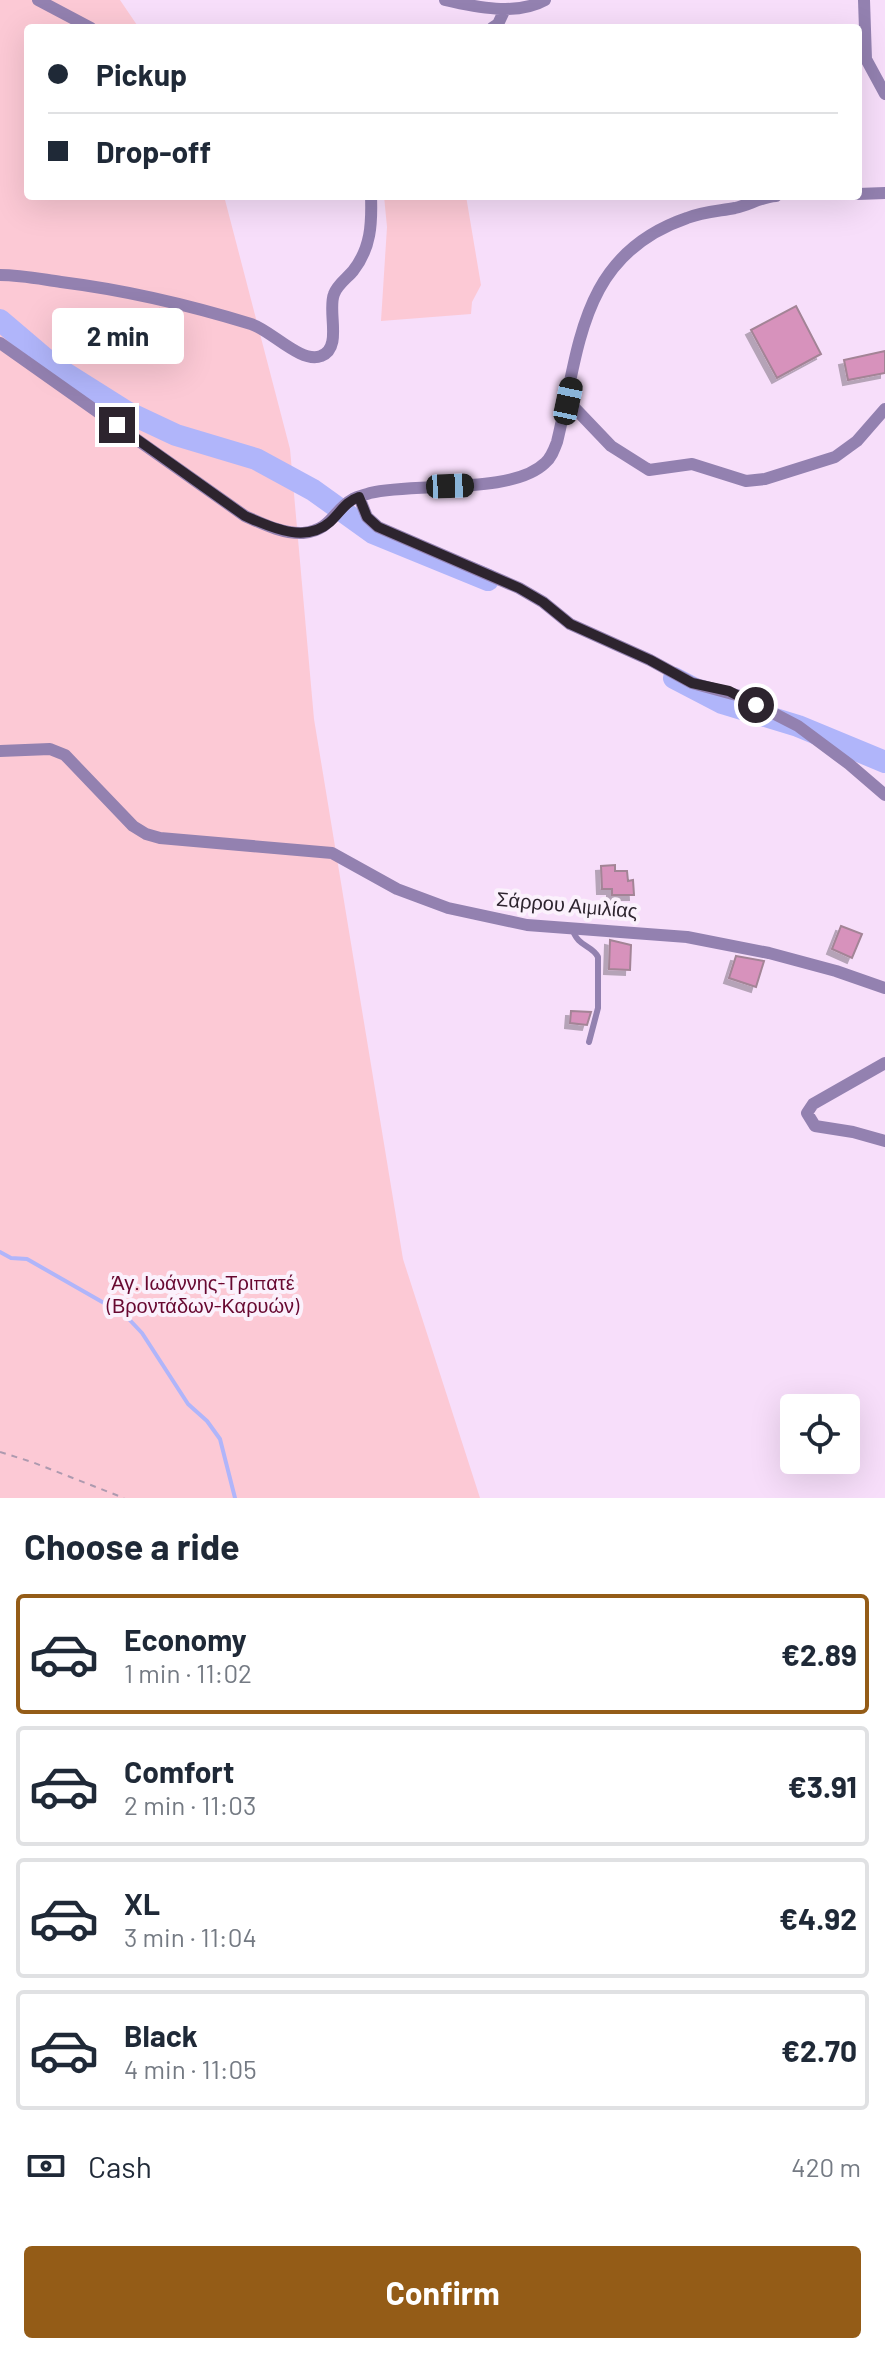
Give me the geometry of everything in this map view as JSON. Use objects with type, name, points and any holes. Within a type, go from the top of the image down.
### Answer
[{"type":"street","points":[[38,0],[83,24]]},
{"type":"street","points":[[445,0],[505,9],[535,5],[545,0]]},
{"type":"street","points":[[864,0],[866,59],[885,94]]},
{"type":"street","points":[[498,24],[505,9]]},
{"type":"street","points":[[862,194],[885,193]]},
{"type":"street","points":[[1,274],[124,291],[253,325],[300,354],[320,357],[330,350],[332,343],[334,292],[362,258],[369,239],[371,200]]},
{"type":"street","points":[[0,343],[245,516],[273,528],[302,533],[321,528],[354,499],[401,489],[481,484],[531,473],[552,455],[590,304],[622,257],[658,231],[688,217],[759,200]]},
{"type":"street","points":[[568,401],[611,446],[649,470],[692,464],[746,481],[765,479],[835,457],[857,441],[885,409]]},
{"type":"street","points":[[354,499],[378,527],[519,588],[543,602],[570,624],[650,660],[692,683],[736,694],[798,726],[885,795]]},
{"type":"street","name":"Σάρρου Αιμιλίας","points":[[0,751],[50,749],[65,755],[125,818],[140,831],[152,836],[332,853],[397,889],[429,902],[527,925],[687,937],[823,967],[885,988]]},
{"type":"street","points":[[885,1063],[813,1104],[807,1113],[815,1126],[885,1141]]},
{"type":"lane","points":[[572,928],[578,942],[596,952],[598,957],[598,1008],[589,1042]]},
{"type":"path","points":[[0,1452],[124,1498]]},
{"type":"green space","name":"Άγ. Ιωάννης-Τριπατέ (Βροντάδων-Καρυών)","points":[[0,0],[120,0],[136,24],[24,24],[24,200],[225,200],[290,449],[314,719],[403,1259],[480,1498],[0,1498]]},
{"type":"green space","points":[[384,200],[467,200],[481,285],[472,302],[471,314],[381,321],[387,227]]},
{"type":"building","points":[[796,306],[821,354],[777,378],[751,330]]},
{"type":"building","points":[[160,309],[175,314],[164,349],[148,342]]},
{"type":"building","points":[[885,351],[885,373],[848,380],[844,360]]},
{"type":"building","points":[[615,865],[615,871],[627,871],[628,881],[633,880],[634,895],[612,895],[612,889],[602,889],[601,866]]},
{"type":"building","points":[[841,926],[862,934],[852,958],[832,949]]},
{"type":"building","points":[[610,940],[631,945],[630,970],[609,969]]},
{"type":"building","points":[[736,956],[764,961],[756,987],[729,978]]},
{"type":"building","points":[[571,1011],[591,1012],[587,1025],[570,1023]]},
{"type":"waterway","points":[[0,320],[54,366],[127,412],[176,435],[256,459],[313,490],[373,533],[488,580]]},
{"type":"waterway","points":[[674,678],[722,703],[798,726],[885,762]]},
{"type":"waterway","points":[[0,1252],[11,1258],[27,1259],[125,1315],[142,1333],[188,1404],[207,1421],[220,1439],[235,1498]]},
{"type":"route","points":[[117,425],[245,516],[290,533],[311,532],[329,523],[349,502],[359,497],[367,517],[378,527],[497,577],[543,602],[570,624],[650,660],[692,683],[729,691],[756,705]]}]
